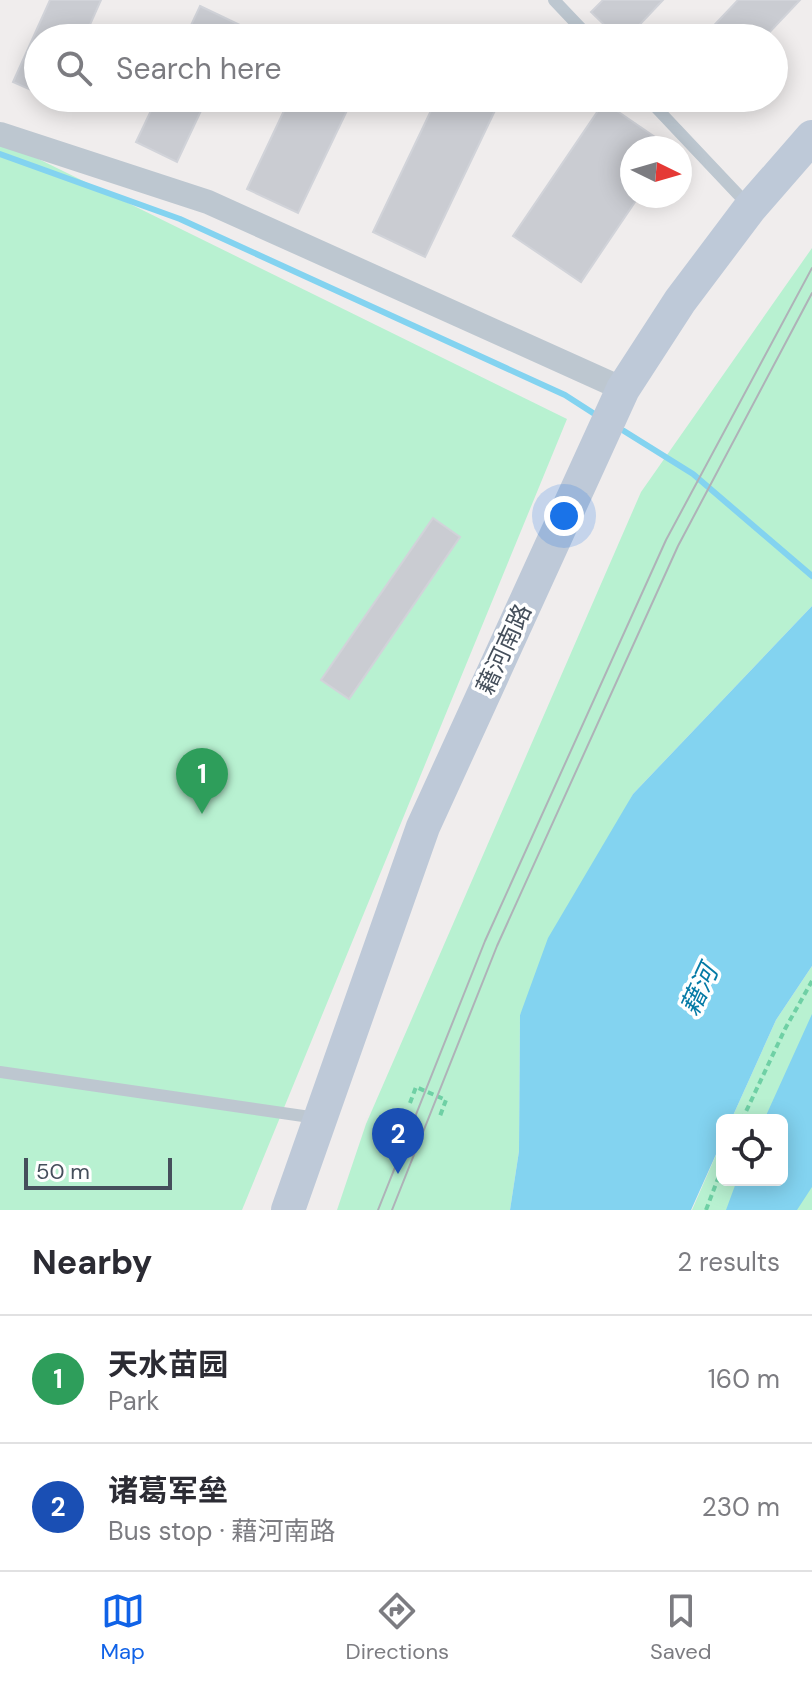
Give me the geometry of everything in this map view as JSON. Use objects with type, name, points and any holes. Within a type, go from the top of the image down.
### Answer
[{"type":"main road","name":"藉河南路","points":[[288,1210],[423,827],[623,389],[680,301],[750,208],[812,137]]},
{"type":"street","points":[[0,134],[208,202],[623,389]]},
{"type":"lane","points":[[554,0],[577,24]]},
{"type":"lane","points":[[660,112],[750,208]]},
{"type":"lane","points":[[0,1072],[320,1118]]},
{"type":"path","points":[[745,1114],[785,1029],[812,981]]},
{"type":"path","points":[[410,1103],[416,1087],[446,1100],[440,1116]]},
{"type":"path","points":[[706,1210],[716,1184]]},
{"type":"green space","points":[[0,140],[567,419],[242,1210],[0,1210]]},
{"type":"green space","points":[[812,248],[812,606],[633,794],[520,1015],[519,1151],[510,1210],[337,1210],[366,1124],[641,492]]},
{"type":"green space","points":[[812,966],[812,1210],[692,1210],[716,1155],[716,1186],[788,1186],[788,1114],[734,1114],[776,1020]]},
{"type":"water","name":"藉河","points":[[812,606],[812,966],[776,1020],[734,1114],[716,1114],[716,1154],[691,1210],[510,1210],[519,1151],[520,1015],[548,938],[633,794]]},
{"type":"water","points":[[812,1014],[812,1187],[797,1210],[726,1210],[735,1186],[788,1186],[788,1114],[767,1114]]},
{"type":"building","points":[[50,0],[101,0],[90,24],[39,24]]},
{"type":"building","points":[[603,0],[663,0],[640,24],[603,24],[591,12]]},
{"type":"building","points":[[738,0],[800,0],[777,24],[715,24]]},
{"type":"building","points":[[200,6],[238,24],[192,24]]},
{"type":"building","points":[[24,58],[24,87],[13,82]]},
{"type":"building","points":[[150,112],[200,112],[177,162],[136,142]]},
{"type":"building","points":[[283,112],[346,112],[298,213],[247,189]]},
{"type":"building","points":[[430,112],[494,112],[425,257],[373,232]]},
{"type":"building","points":[[597,112],[619,112],[654,136],[620,136],[620,208],[631,208],[581,282],[513,236]]},
{"type":"building","points":[[433,518],[460,537],[349,699],[321,680]]},
{"type":"waterway","points":[[0,154],[180,219],[565,395],[593,413]]},
{"type":"waterway","points":[[624,431],[693,474],[812,576]]},
{"type":"tram line","points":[[378,1210],[485,941],[666,540],[812,268]]},
{"type":"tram line","points":[[392,1210],[497,946],[678,546],[812,293]]},
{"type":"place","name":"天水苗园","points":[[202,814]]},
{"type":"place","name":"诸葛军垒","points":[[398,1174]]}]
